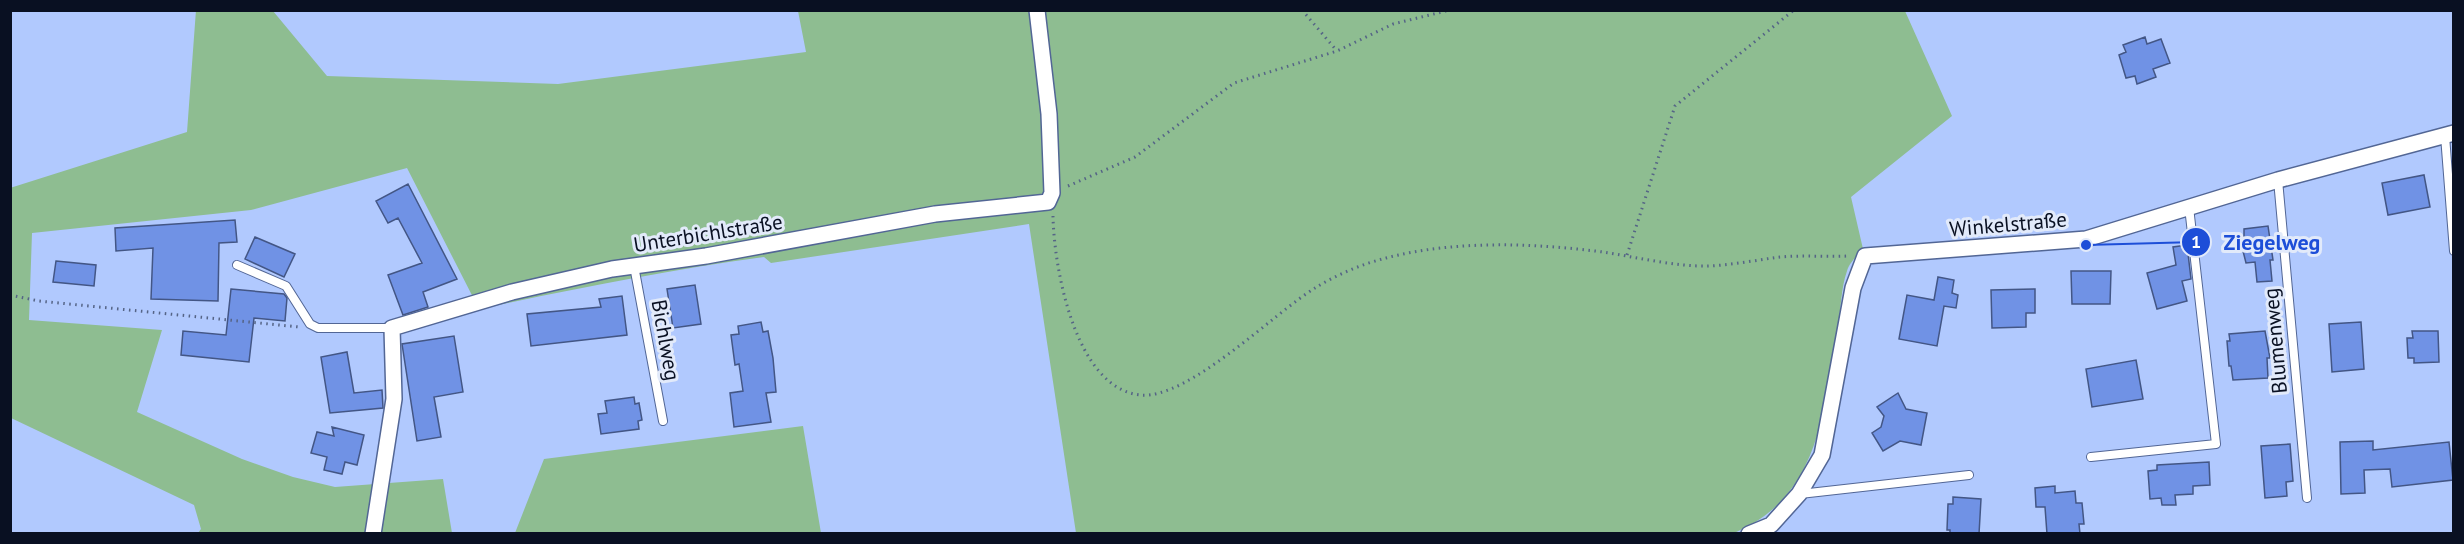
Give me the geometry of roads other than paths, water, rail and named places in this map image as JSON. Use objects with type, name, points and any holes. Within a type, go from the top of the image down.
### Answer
[{"type":"street","name":"Unterbichlstraße","points":[[393,328],[512,292],[634,266],[706,256],[935,214],[1045,204],[1051,196],[1050,114],[1037,10]]},
{"type":"street","name":"Winkelstraße","points":[[1799,494],[1822,455],[1853,288],[1865,256],[2086,239],[2278,180],[2449,135]]},
{"type":"street","points":[[373,534],[394,399],[393,328]]},
{"type":"street","points":[[1749,534],[1771,525],[1799,494]]},
{"type":"lane","points":[[2449,135],[2454,251]]},
{"type":"lane","name":"Blumenweg","points":[[2278,180],[2307,498]]},
{"type":"lane","points":[[2091,457],[2216,444],[2189,207]]},
{"type":"lane","points":[[237,265],[286,286],[310,324],[330,330],[393,328]]},
{"type":"lane","name":"Bichlweg","points":[[634,266],[663,421]]},
{"type":"lane","points":[[1799,494],[1969,475]]},
{"type":"place","name":"Ziegelweg","points":[[2086,245]]}]
